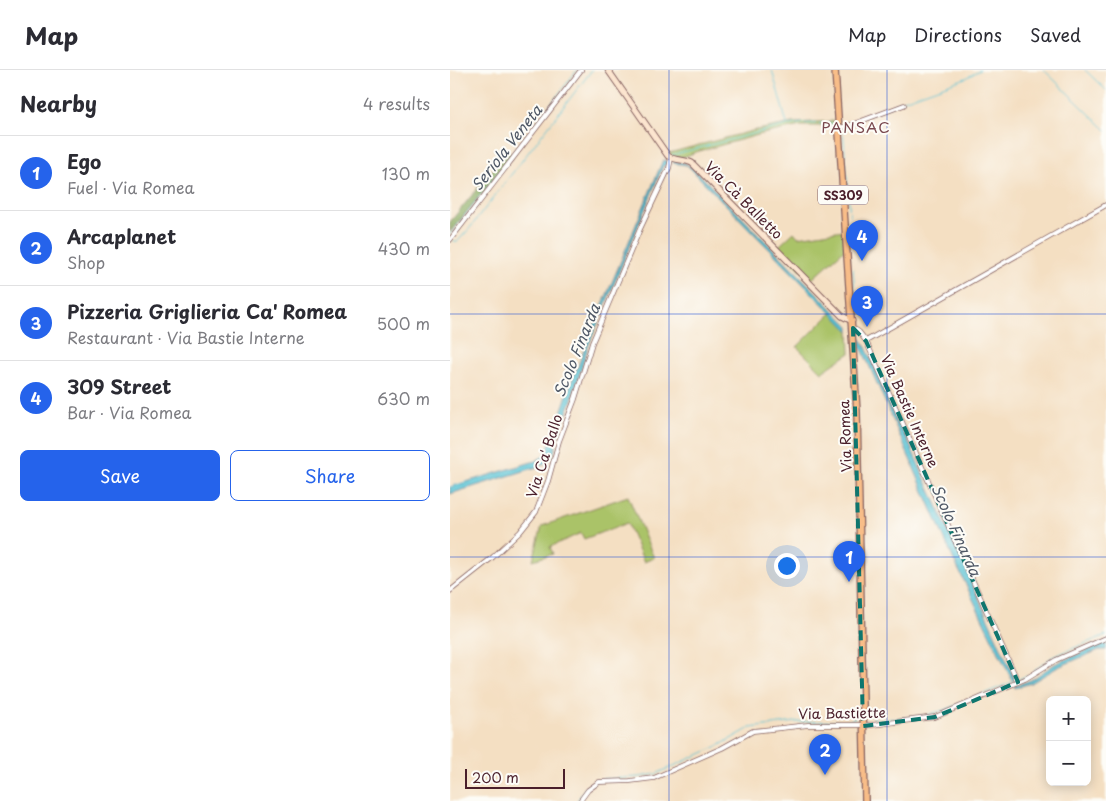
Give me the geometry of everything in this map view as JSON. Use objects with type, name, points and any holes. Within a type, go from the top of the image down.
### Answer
[{"type":"main road","name":"Via Romea","points":[[835,70],[857,411],[865,801]]},
{"type":"street","points":[[450,240],[581,70]]},
{"type":"street","points":[[608,70],[671,158]]},
{"type":"street","points":[[838,128],[904,105]]},
{"type":"street","name":"Via Cà Balletto","points":[[671,158],[685,160],[694,165],[842,316],[852,320]]},
{"type":"street","name":"Via Ca' Ballo","points":[[450,591],[493,557],[520,532],[536,512],[548,481],[559,441],[575,399],[592,343],[640,229],[669,168],[671,158]]},
{"type":"street","points":[[866,341],[1106,205]]},
{"type":"street","name":"Via Bastie Interne","points":[[853,328],[866,341],[1017,681]]},
{"type":"street","name":"Via Bastiette","points":[[580,801],[590,788],[599,782],[630,782],[654,778],[722,748],[753,731],[808,724],[863,726],[935,717],[1032,675],[1056,660],[1106,638]]},
{"type":"highlighted area","points":[[853,328],[866,341],[1018,682],[935,717],[863,726]]},
{"type":"green space","points":[[835,121],[835,126],[801,126],[762,134],[684,157],[672,157],[669,153],[752,131],[792,123]]},
{"type":"green space","points":[[508,151],[513,156],[450,232],[450,222]]},
{"type":"green space","points":[[843,230],[845,249],[811,280],[778,247],[794,232],[798,237]]},
{"type":"green space","points":[[832,312],[849,331],[850,353],[822,372],[797,347]]},
{"type":"green space","points":[[628,496],[654,558],[644,562],[627,523],[584,539],[581,533],[550,547],[553,554],[533,560],[542,526]]},
{"type":"water","points":[[663,160],[668,161],[668,164],[663,166],[588,347],[571,402],[559,432],[553,456],[537,467],[450,494],[450,487],[535,461],[546,455],[585,347]]},
{"type":"water","points":[[674,161],[685,163],[693,168],[849,326],[849,331],[690,168],[686,165],[673,163]]},
{"type":"water","points":[[856,334],[864,343],[1015,679],[1012,680],[952,556],[863,351],[857,344]]},
{"type":"water","points":[[1106,642],[1106,650],[1099,650],[1058,667],[1031,683],[1015,688],[1014,686],[1031,680],[1055,664]]},
{"type":"waterway","name":"Seriola Veneta","points":[[450,235],[577,70]]},
{"type":"waterway","points":[[454,241],[458,241],[470,228],[592,70]]},
{"type":"waterway","points":[[772,70],[787,124]]},
{"type":"waterway","points":[[843,125],[909,98],[966,78],[980,70]]},
{"type":"waterway","points":[[1044,70],[1106,130]]},
{"type":"waterway","points":[[1085,70],[1106,90]]},
{"type":"waterway","points":[[672,155],[787,125],[803,123],[835,124]]},
{"type":"waterway","points":[[843,129],[850,216]]},
{"type":"waterway","points":[[850,220],[851,233]]},
{"type":"waterway","points":[[853,269],[855,293]]},
{"type":"waterway","points":[[855,297],[857,318]]},
{"type":"waterway","name":"Scolo Finarda","points":[[539,460],[548,450]]},
{"type":"waterway","name":"Scolo Finarda","points":[[450,487],[468,481]]},
{"type":"waterway","points":[[1034,671],[1052,657],[1106,635]]},
{"type":"waterway","points":[[1019,679],[1026,676]]},
{"type":"waterway","points":[[871,716],[879,720],[924,716],[947,709],[1015,681]]},
{"type":"waterway","points":[[577,801],[585,788],[595,781],[656,774],[720,745],[750,728],[795,722],[849,721],[855,718]]},
{"type":"place","name":"309 Street","points":[[862,261]]},
{"type":"place","name":"Pizzeria Griglieria Ca' Romea","points":[[867,327]]},
{"type":"place","name":"Ego","points":[[849,582]]},
{"type":"place","name":"Arcaplanet","points":[[825,775]]},
{"type":"district","name":"PANSAC","points":[[856,126]]}]
